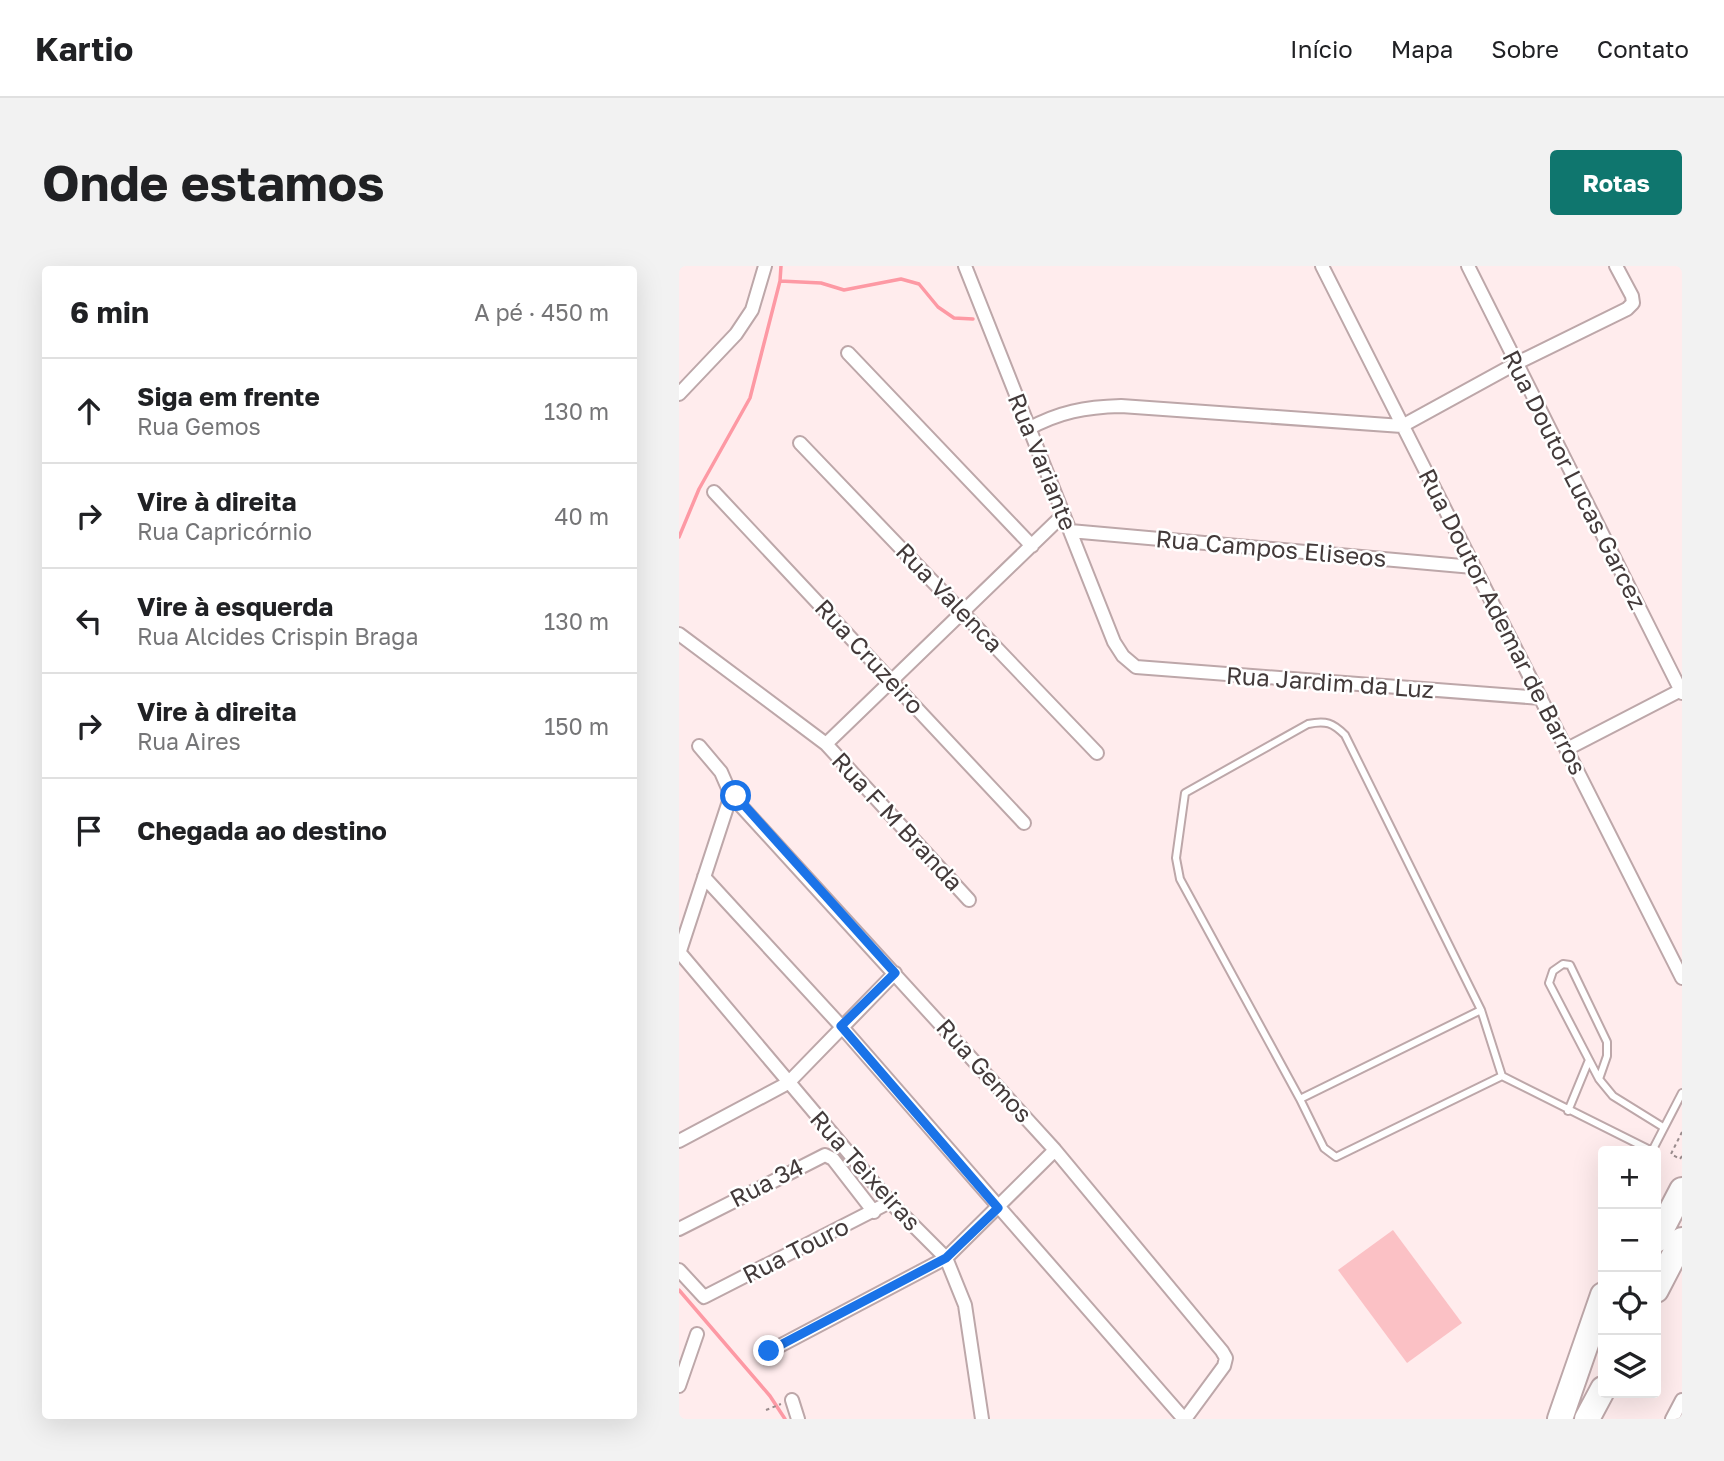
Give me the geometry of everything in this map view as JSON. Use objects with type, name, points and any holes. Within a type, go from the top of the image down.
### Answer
[{"type":"highway","points":[[1661,1230],[1682,1190]]},
{"type":"highway","points":[[1661,1280],[1682,1240]]},
{"type":"highway","points":[[1560,1419],[1598,1309]]},
{"type":"highway","points":[[1560,1419],[1598,1348]]},
{"type":"highway","points":[[1587,1419],[1598,1398]]},
{"type":"street","points":[[679,394],[736,334],[752,310],[765,266]]},
{"type":"street","name":"Rua Variante","points":[[965,266],[1114,642],[1123,656]]},
{"type":"street","name":"Rua Doutor Ademar de Barros","points":[[1322,266],[1682,978]]},
{"type":"street","name":"Rua Doutor Lucas Garcez","points":[[1468,266],[1681,692]]},
{"type":"street","points":[[1028,429],[1051,416],[1081,407],[1121,406],[1402,426],[1515,363],[1627,309],[1633,303],[1632,296],[1616,266]]},
{"type":"street","points":[[848,353],[1032,546]]},
{"type":"street","name":"Rua Valenca","points":[[800,443],[1097,753]]},
{"type":"street","name":"Rua Cruzeiro","points":[[714,492],[1024,822]]},
{"type":"street","points":[[826,744],[1063,515]]},
{"type":"street","name":"Rua Campos Eliseos","points":[[1070,531],[1472,567]]},
{"type":"street","name":"Rua F M Branda","points":[[679,634],[826,744],[969,900]]},
{"type":"street","name":"Rua Jardim da Luz","points":[[1123,656],[1136,667],[1151,671],[1541,698]]},
{"type":"street","points":[[1567,749],[1681,692]]},
{"type":"street","name":"Rua Gemos","points":[[699,747],[721,772],[731,795],[1055,1150],[1226,1358],[1224,1366],[1184,1419]]},
{"type":"street","points":[[680,953],[731,795]]},
{"type":"street","points":[[704,877],[841,1026],[1184,1419]]},
{"type":"street","name":"Rua Teixeiras","points":[[680,953],[890,1202],[946,1258],[965,1306],[982,1419]]},
{"type":"street","points":[[679,1141],[788,1083],[895,973]]},
{"type":"street","points":[[769,1351],[946,1258],[1055,1150]]},
{"type":"street","name":"Rua 34","points":[[679,1228],[825,1155],[833,1159],[874,1212]]},
{"type":"street","name":"Rua Touro","points":[[679,1270],[701,1297],[890,1202]]},
{"type":"street","points":[[679,1386],[697,1334]]},
{"type":"street","points":[[792,1400],[798,1419]]},
{"type":"street","points":[[1672,1419],[1682,1400]]},
{"type":"lane","points":[[1502,1076],[1336,1157],[1324,1148],[1180,880],[1176,858],[1185,793],[1308,724],[1324,721],[1334,724],[1345,735],[1481,1010],[1502,1076],[1642,1146]]},
{"type":"lane","points":[[1599,1079],[1607,1056],[1607,1042],[1570,965],[1563,964],[1553,971],[1549,984],[1599,1079],[1613,1096],[1663,1127]]},
{"type":"lane","points":[[1300,1100],[1481,1010]]},
{"type":"lane","points":[[1568,1111],[1589,1060]]},
{"type":"lane","points":[[1654,1146],[1682,1093]]},
{"type":"path","points":[[1682,1132],[1671,1153],[1681,1159],[1682,1156]]},
{"type":"path","points":[[766,1410],[792,1400]]},
{"type":"shaded area","points":[[1393,1230],[1462,1323],[1407,1363],[1338,1270]]},
{"type":"waterway","points":[[679,537],[699,489],[750,398],[780,281],[781,266]]},
{"type":"waterway","points":[[780,281],[821,283],[844,290],[901,279],[919,284],[938,307],[954,318],[973,319]]},
{"type":"waterway","points":[[679,1290],[770,1396],[785,1419]]},
{"type":"route","points":[[736,796],[895,973],[841,1026],[998,1208],[946,1258],[769,1351]]}]
